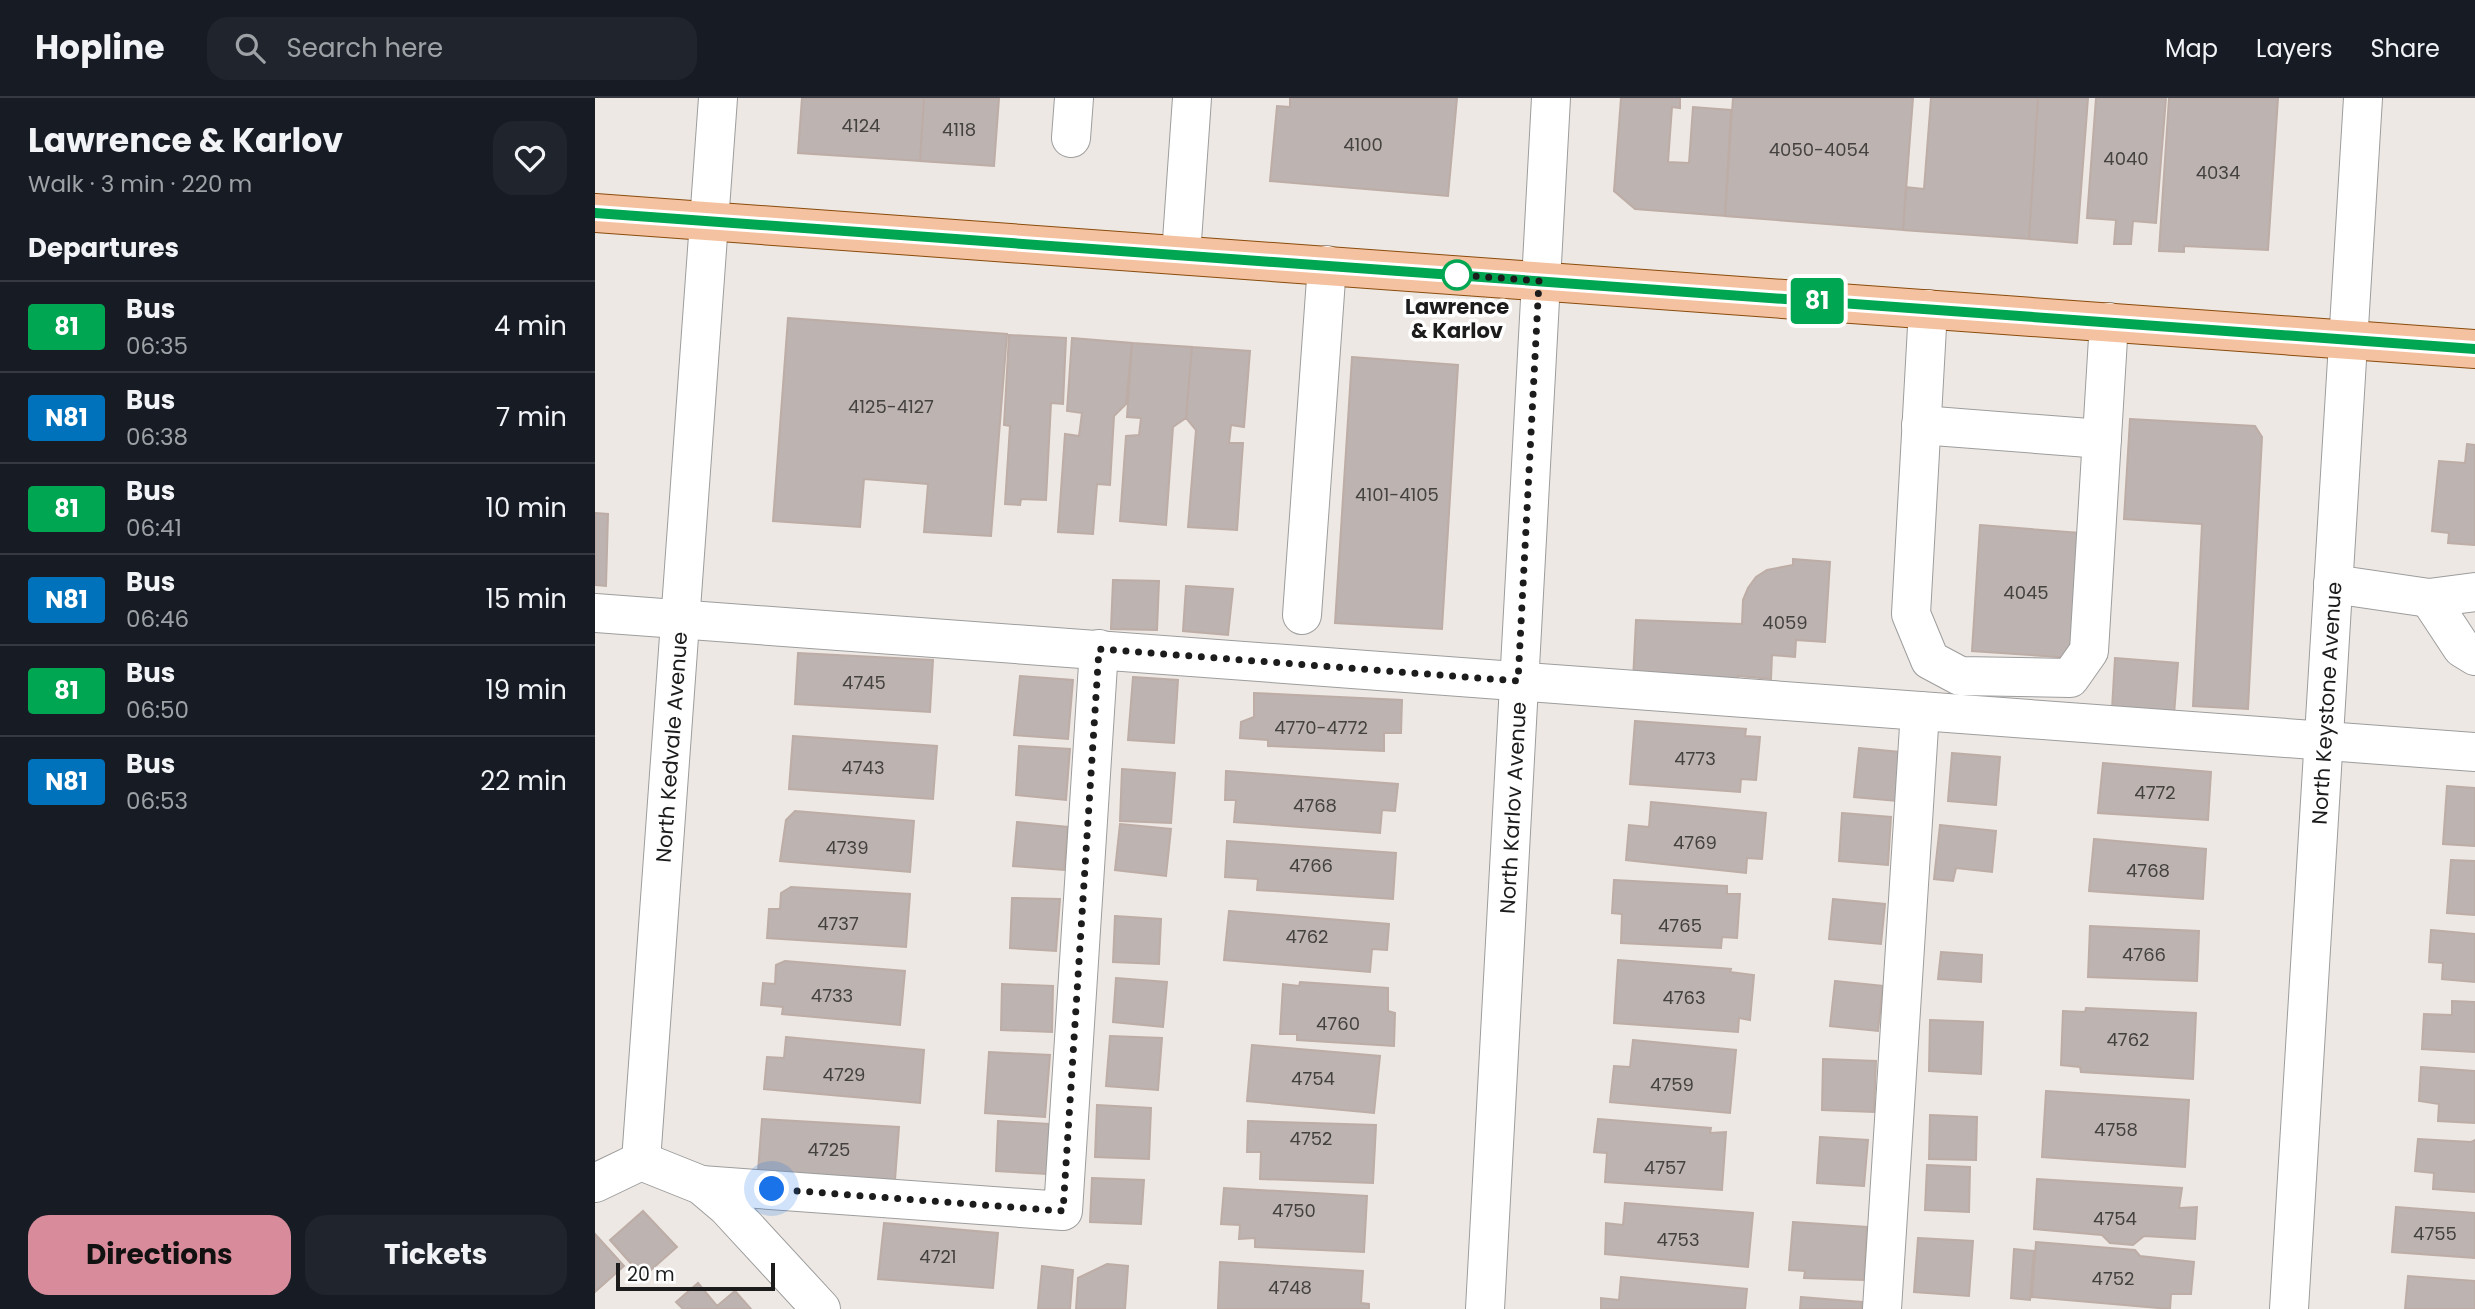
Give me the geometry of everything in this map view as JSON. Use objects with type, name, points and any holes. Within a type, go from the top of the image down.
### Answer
[{"type":"main road","points":[[595,213],[2475,349]]},
{"type":"street","name":"North Kedvale Avenue","points":[[641,1161],[717,98]]},
{"type":"street","points":[[1071,138],[1074,98]]},
{"type":"street","points":[[1181,255],[1192,98]]},
{"type":"street","name":"North Karlov Avenue","points":[[1485,1309],[1551,98]]},
{"type":"street","name":"North Keystone Avenue","points":[[2289,1309],[2363,98]]},
{"type":"street","points":[[1303,615],[1327,265]]},
{"type":"street","points":[[1928,309],[1911,614],[1930,660],[1960,676],[2070,678],[2089,651],[2109,322]]},
{"type":"street","points":[[1921,425],[2102,439]]},
{"type":"street","points":[[2333,584],[2429,598],[2475,592]]},
{"type":"street","points":[[2429,598],[2462,648],[2475,656]]},
{"type":"street","points":[[595,613],[2475,752]]},
{"type":"street","points":[[595,1183],[641,1161],[701,1185],[1063,1211],[1099,649]]},
{"type":"street","points":[[1882,1309],[1920,710]]},
{"type":"street","points":[[701,1185],[727,1207],[821,1309]]},
{"type":"building","points":[[802,98],[924,98],[920,161],[798,153]]},
{"type":"building","points":[[924,98],[999,98],[994,166],[920,161]]},
{"type":"building","points":[[1290,98],[1457,98],[1448,196],[1270,181],[1277,106],[1290,107]]},
{"type":"building","points":[[1621,98],[1680,98],[1680,108],[1672,107],[1668,162],[1689,163],[1693,107],[1731,110],[1725,216],[1635,209],[1614,191]]},
{"type":"building","points":[[1733,98],[1913,98],[1903,230],[1725,216]]},
{"type":"building","points":[[1931,98],[2038,98],[2029,239],[1903,230],[1906,187],[1924,189]]},
{"type":"building","points":[[2038,98],[2088,98],[2077,243],[2029,239]]},
{"type":"building","points":[[2096,98],[2166,98],[2156,223],[2133,221],[2131,244],[2114,244],[2116,220],[2087,218]]},
{"type":"building","points":[[2169,98],[2278,98],[2268,250],[2184,246],[2184,252],[2159,251]]},
{"type":"building","points":[[788,318],[1007,334],[991,536],[924,532],[928,484],[864,479],[860,527],[773,521]]},
{"type":"building","points":[[1009,335],[1066,338],[1063,404],[1051,403],[1046,500],[1021,499],[1020,505],[1005,504],[1010,426],[1004,425]]},
{"type":"building","points":[[1072,338],[1132,343],[1126,404],[1114,416],[1110,485],[1097,484],[1093,534],[1058,532],[1065,434],[1079,436],[1082,413],[1067,411]]},
{"type":"building","points":[[1132,343],[1192,347],[1186,418],[1173,427],[1166,525],[1120,521],[1126,436],[1139,435],[1141,418],[1127,417]]},
{"type":"building","points":[[1192,347],[1250,351],[1244,427],[1231,425],[1229,443],[1243,443],[1237,530],[1188,527],[1196,430],[1186,418]]},
{"type":"building","points":[[1352,357],[1458,365],[1442,629],[1335,623]]},
{"type":"building","points":[[2130,419],[2255,426],[2262,437],[2248,709],[2193,706],[2202,524],[2124,519]]},
{"type":"building","points":[[2467,444],[2475,445],[2475,545],[2448,543],[2449,533],[2432,531],[2439,461],[2465,463]]},
{"type":"building","points":[[595,513],[608,514],[606,586],[595,585]]},
{"type":"building","points":[[1980,525],[2080,533],[2072,658],[1972,651]]},
{"type":"building","points":[[1793,559],[1830,562],[1825,642],[1796,640],[1795,657],[1772,655],[1771,679],[1738,676],[1737,688],[1633,681],[1636,620],[1742,624],[1743,600],[1756,577],[1767,570],[1793,565]]},
{"type":"building","points":[[1113,580],[1159,581],[1157,630],[1111,629]]},
{"type":"building","points":[[1186,586],[1233,589],[1228,635],[1183,631]]},
{"type":"building","points":[[798,653],[933,660],[930,712],[795,704]]},
{"type":"building","points":[[2115,658],[2178,663],[2174,715],[2112,709]]},
{"type":"building","points":[[1020,676],[1073,680],[1068,739],[1014,735]]},
{"type":"building","points":[[1133,677],[1178,680],[1174,743],[1128,740]]},
{"type":"building","points":[[1254,693],[1402,700],[1401,733],[1384,733],[1384,751],[1268,746],[1268,740],[1240,738],[1241,722],[1254,717]]},
{"type":"building","points":[[1635,721],[1746,729],[1745,736],[1760,737],[1756,780],[1741,779],[1740,792],[1630,784]]},
{"type":"building","points":[[793,736],[937,746],[933,799],[789,789]]},
{"type":"building","points":[[1019,746],[1070,749],[1066,800],[1016,795]]},
{"type":"building","points":[[1859,748],[1900,752],[1897,801],[1854,797]]},
{"type":"building","points":[[1952,753],[2000,757],[1996,805],[1948,801]]},
{"type":"building","points":[[2103,763],[2211,772],[2208,820],[2098,813]]},
{"type":"building","points":[[1122,769],[1175,773],[1171,823],[1120,821]]},
{"type":"building","points":[[1226,771],[1398,784],[1395,811],[1382,810],[1380,833],[1234,822],[1236,800],[1225,800]]},
{"type":"building","points":[[2447,786],[2475,788],[2475,846],[2443,844]]},
{"type":"building","points":[[1651,802],[1766,813],[1762,859],[1747,858],[1746,873],[1626,860],[1629,825],[1649,827]]},
{"type":"building","points":[[795,811],[914,821],[910,872],[780,861],[786,820]]},
{"type":"building","points":[[1842,813],[1891,817],[1888,865],[1839,861]]},
{"type":"building","points":[[1017,822],[1068,827],[1064,870],[1013,866]]},
{"type":"building","points":[[1120,824],[1171,829],[1166,876],[1115,870]]},
{"type":"building","points":[[1940,825],[1996,831],[1992,872],[1956,868],[1953,881],[1934,879]]},
{"type":"building","points":[[2094,839],[2206,849],[2203,899],[2089,891]]},
{"type":"building","points":[[1227,841],[1396,853],[1393,899],[1257,890],[1258,879],[1225,877]]},
{"type":"building","points":[[2451,860],[2475,861],[2475,915],[2447,913]]},
{"type":"building","points":[[1614,880],[1727,886],[1727,894],[1740,894],[1737,938],[1722,937],[1721,948],[1621,943],[1622,914],[1612,913]]},
{"type":"building","points":[[791,887],[910,894],[906,947],[767,938],[769,909],[780,909],[781,893]]},
{"type":"building","points":[[1012,898],[1060,899],[1056,951],[1010,948]]},
{"type":"building","points":[[1833,899],[1885,904],[1881,944],[1829,939]]},
{"type":"building","points":[[1229,911],[1389,924],[1387,950],[1372,949],[1370,972],[1224,960]]},
{"type":"building","points":[[1115,916],[1161,919],[1159,964],[1113,962]]},
{"type":"building","points":[[2090,926],[2199,931],[2197,981],[2088,977]]},
{"type":"building","points":[[2431,930],[2475,934],[2475,982],[2442,979],[2443,963],[2429,962]]},
{"type":"building","points":[[1941,952],[1982,955],[1981,982],[1938,979]]},
{"type":"building","points":[[1618,960],[1731,969],[1730,972],[1754,975],[1750,1020],[1739,1018],[1738,1032],[1614,1023]]},
{"type":"building","points":[[785,961],[905,971],[900,1025],[782,1014],[783,1007],[761,1005],[763,983],[775,984],[776,965]]},
{"type":"building","points":[[1116,978],[1167,982],[1163,1027],[1113,1022]]},
{"type":"building","points":[[1835,981],[1883,986],[1878,1031],[1830,1026]]},
{"type":"building","points":[[1300,982],[1388,988],[1388,1011],[1395,1013],[1394,1046],[1297,1040],[1297,1034],[1280,1034],[1283,984],[1299,986]]},
{"type":"building","points":[[1002,984],[1053,986],[1052,1032],[1001,1030]]},
{"type":"building","points":[[2452,1001],[2475,1002],[2475,1052],[2422,1049],[2424,1014],[2452,1015]]},
{"type":"building","points":[[2086,1008],[2196,1013],[2193,1079],[2081,1072],[2080,1067],[2061,1065],[2063,1011],[2085,1012]]},
{"type":"building","points":[[1930,1020],[1983,1022],[1981,1074],[1929,1071]]},
{"type":"building","points":[[1110,1036],[1162,1038],[1158,1090],[1106,1086]]},
{"type":"building","points":[[786,1037],[924,1050],[920,1103],[764,1089],[767,1057],[784,1058]]},
{"type":"building","points":[[1633,1040],[1736,1050],[1730,1113],[1610,1102],[1614,1066],[1630,1067]]},
{"type":"building","points":[[1252,1045],[1380,1056],[1374,1113],[1247,1101]]},
{"type":"building","points":[[989,1052],[1050,1055],[1045,1117],[985,1113]]},
{"type":"building","points":[[1823,1059],[1876,1061],[1874,1112],[1822,1110]]},
{"type":"building","points":[[2421,1067],[2475,1071],[2475,1123],[2438,1121],[2439,1104],[2419,1101]]},
{"type":"building","points":[[2046,1091],[2189,1100],[2185,1167],[2042,1157]]},
{"type":"building","points":[[1097,1105],[1151,1108],[1149,1159],[1095,1157]]},
{"type":"building","points":[[1930,1115],[1977,1117],[1976,1160],[1929,1159]]},
{"type":"building","points":[[762,1119],[899,1127],[895,1180],[758,1171]]},
{"type":"building","points":[[1598,1119],[1711,1128],[1710,1133],[1726,1132],[1722,1190],[1605,1182],[1607,1153],[1594,1152]]},
{"type":"building","points":[[998,1121],[1049,1124],[1047,1174],[996,1171]]},
{"type":"building","points":[[1248,1121],[1376,1125],[1373,1183],[1260,1179],[1261,1152],[1247,1152]]},
{"type":"building","points":[[1820,1137],[1868,1140],[1864,1186],[1817,1183]]},
{"type":"building","points":[[2418,1139],[2475,1140],[2475,1192],[2433,1189],[2434,1173],[2415,1171]]},
{"type":"building","points":[[1927,1165],[1970,1167],[1969,1212],[1925,1210]]},
{"type":"building","points":[[1092,1178],[1144,1180],[1141,1224],[1090,1222]]},
{"type":"building","points":[[2037,1179],[2182,1188],[2179,1208],[2197,1207],[2195,1239],[2144,1236],[2133,1245],[2110,1243],[2102,1235],[2034,1229]]},
{"type":"building","points":[[1224,1188],[1367,1196],[1364,1252],[1255,1247],[1255,1238],[1239,1239],[1240,1225],[1221,1224]]},
{"type":"building","points":[[1625,1203],[1753,1213],[1748,1267],[1605,1254],[1606,1223],[1623,1225]]},
{"type":"building","points":[[2396,1207],[2475,1213],[2475,1258],[2392,1252]]},
{"type":"building","points":[[643,1211],[677,1247],[643,1277],[610,1240]]},
{"type":"building","points":[[1793,1222],[1867,1227],[1864,1280],[1804,1278],[1805,1271],[1789,1270]]},
{"type":"building","points":[[884,1223],[998,1233],[993,1288],[878,1279]]},
{"type":"building","points":[[595,1234],[624,1266],[595,1292]]},
{"type":"building","points":[[1918,1238],[1973,1241],[1969,1296],[1914,1292]]},
{"type":"building","points":[[2036,1242],[2135,1250],[2140,1256],[2194,1262],[2191,1294],[2171,1294],[2170,1309],[2032,1297]]},
{"type":"building","points":[[2014,1249],[2034,1251],[2030,1300],[2011,1298]]},
{"type":"building","points":[[1220,1262],[1363,1271],[1361,1303],[1369,1304],[1369,1309],[1218,1309]]},
{"type":"building","points":[[1107,1264],[1128,1266],[1125,1309],[1076,1309],[1078,1278]]},
{"type":"building","points":[[1042,1266],[1073,1270],[1070,1309],[1038,1309]]},
{"type":"building","points":[[2408,1276],[2475,1281],[2475,1309],[2405,1309]]},
{"type":"building","points":[[1621,1277],[1747,1289],[1745,1309],[1601,1309],[1601,1298],[1619,1300]]},
{"type":"building","points":[[698,1283],[717,1306],[735,1291],[751,1309],[683,1309],[676,1302]]},
{"type":"building","points":[[1801,1297],[1862,1302],[1861,1309],[1800,1309]]},
{"type":"bus line","name":"81","points":[[595,213],[2475,349]]},
{"type":"place","name":"Lawrence & Karlov","points":[[1457,275]]},
{"type":"route","points":[[772,1189],[1063,1211],[1099,649],[1518,681],[1539,281],[1448,274],[1457,275]]}]
